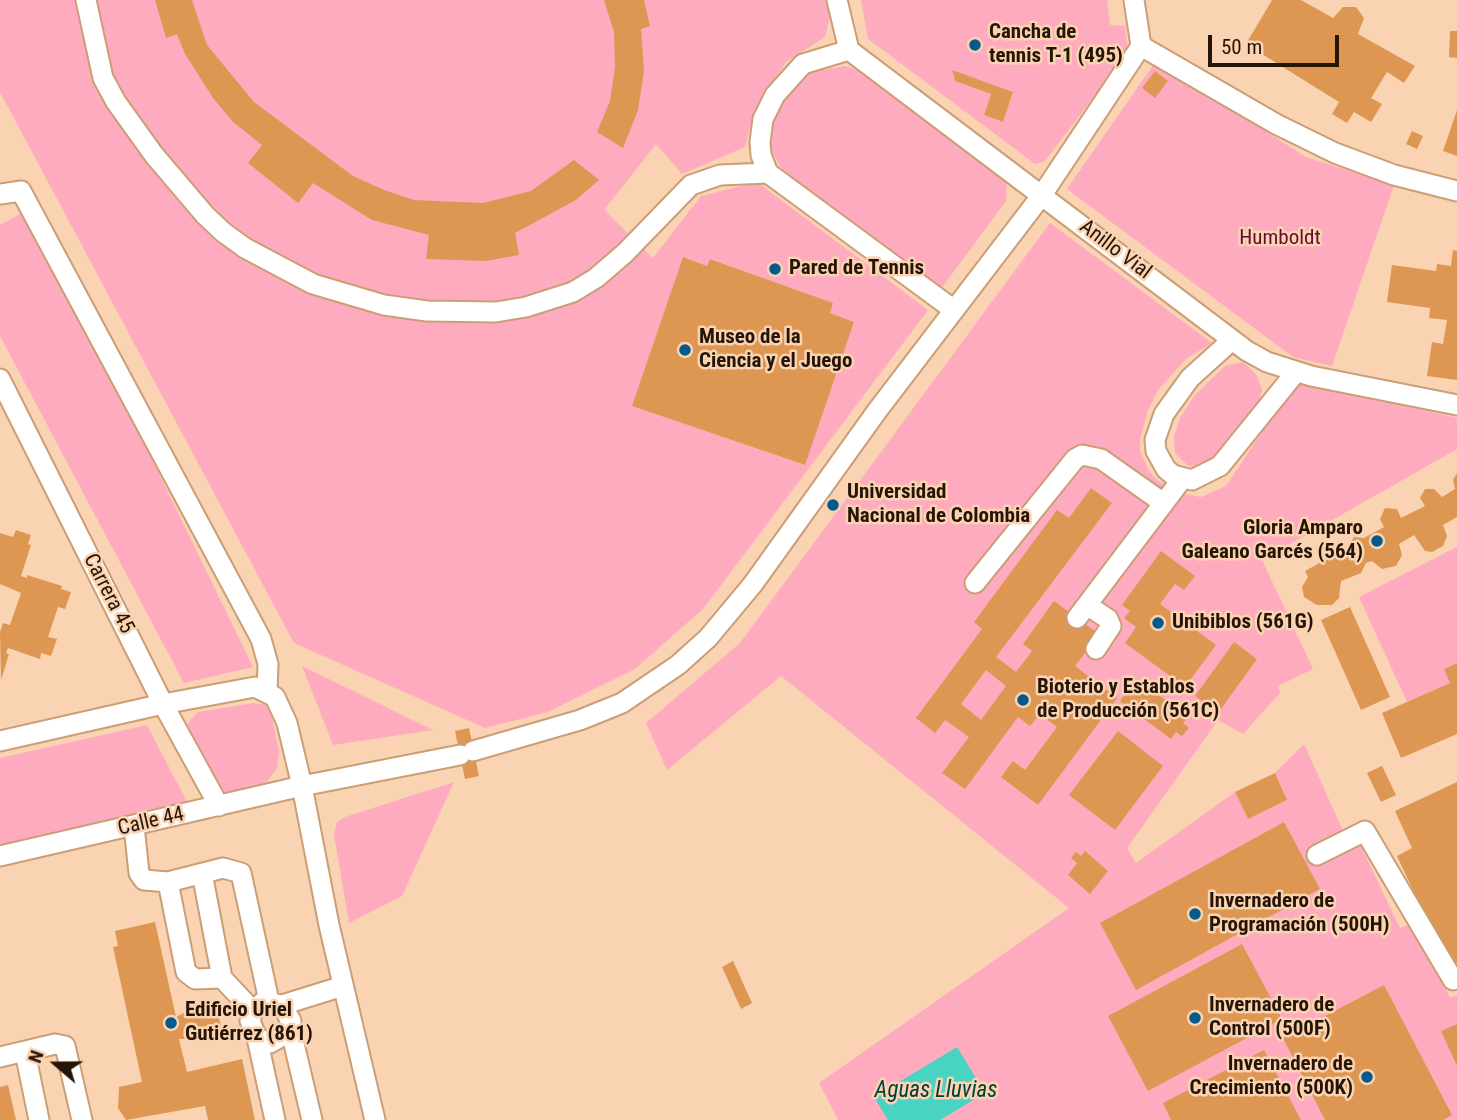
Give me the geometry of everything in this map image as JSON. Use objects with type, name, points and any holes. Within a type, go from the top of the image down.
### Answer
[{"type":"street","points":[[86,0],[103,78],[116,102],[154,155],[205,215],[245,248],[291,273],[357,299],[399,308],[450,312],[496,312],[551,300],[573,292],[611,266],[691,185],[720,175],[768,173]]},
{"type":"street","points":[[837,0],[849,50],[803,64],[775,95],[763,119],[761,155],[768,173],[954,310]]},
{"type":"street","points":[[1134,0],[1141,46],[1276,124],[1335,153],[1394,175],[1457,191]]},
{"type":"street","name":"Calle 44","points":[[0,856],[302,786],[467,753],[580,720],[622,703],[678,665],[708,638],[753,584],[1042,195],[1141,46]]},
{"type":"street","name":"Anillo Vial","points":[[849,50],[1231,341],[1267,362],[1296,372],[1457,405]]},
{"type":"street","points":[[0,194],[21,191],[261,639],[268,664],[267,691]]},
{"type":"street","points":[[1231,341],[1180,389],[1159,427],[1155,440],[1160,461],[1166,469],[1182,479],[1200,478],[1220,466],[1296,372]]},
{"type":"street","name":"Carrera 45","points":[[0,379],[163,704],[219,806]]},
{"type":"street","points":[[975,583],[1075,459],[1082,455],[1101,459],[1162,502]]},
{"type":"street","points":[[1096,649],[1111,626],[1108,619],[1082,611],[1182,479]]},
{"type":"street","points":[[0,741],[163,704],[255,687],[275,697],[287,723],[302,786],[343,986],[375,1120]]},
{"type":"street","points":[[134,826],[141,878],[168,882],[231,867],[244,878],[268,1005]]},
{"type":"street","points":[[1317,855],[1365,831],[1453,980],[1457,978]]},
{"type":"street","points":[[202,873],[222,978]]},
{"type":"street","points":[[168,882],[186,972],[195,979],[222,978],[289,1015],[312,1120]]},
{"type":"street","points":[[275,1120],[257,1038],[250,1026],[268,1005],[343,986]]},
{"type":"street","points":[[257,1038],[277,1041],[290,1027]]},
{"type":"street","points":[[0,1057],[55,1044],[65,1046],[82,1120]]},
{"type":"street","points":[[25,1052],[39,1120]]},
{"type":"green space","points":[[0,0],[829,0],[831,12],[825,37],[786,62],[754,111],[745,147],[682,174],[656,144],[604,210],[653,258],[701,196],[757,182],[928,310],[703,609],[635,669],[548,712],[485,728],[294,643],[0,92]],"holes":[[[684,257],[707,266],[711,259],[832,303],[830,313],[854,322],[804,465],[633,406]]]},
{"type":"green space","points":[[861,0],[1107,0],[1110,25],[1125,26],[1128,52],[1045,161],[1035,164],[868,39]],"holes":[[[952,71],[1013,92],[1003,122],[984,115],[991,94],[955,81]]]},
{"type":"green space","name":"Humboldt","points":[[1156,61],[1306,157],[1394,185],[1332,366],[1293,357],[1067,189]]},
{"type":"green space","points":[[845,66],[862,71],[1007,181],[1006,201],[941,289],[931,286],[781,168],[765,139],[782,91],[809,72]]},
{"type":"green space","points":[[30,209],[253,667],[184,683],[0,336],[0,225]]},
{"type":"green space","points":[[1050,223],[1212,343],[1186,359],[1159,389],[1148,410],[1140,439],[1140,451],[1149,471],[1157,480],[1179,493],[1201,497],[1226,486],[1296,381],[1457,418],[1457,449],[1262,560],[1313,669],[1278,686],[1280,693],[1243,734],[1218,720],[1127,848],[1136,863],[1235,792],[1248,819],[1287,800],[1275,773],[1304,744],[1344,833],[1353,830],[1400,928],[1416,922],[1450,998],[1457,995],[1457,1024],[1442,1031],[1457,1066],[1457,1120],[838,1120],[819,1083],[1069,908],[781,676],[667,770],[646,723],[740,643]]},
{"type":"green space","points":[[1243,362],[1256,374],[1262,389],[1256,413],[1218,457],[1199,467],[1188,466],[1175,453],[1174,436],[1180,418],[1194,396],[1225,366]]},
{"type":"green space","points":[[1457,547],[1457,663],[1444,669],[1450,683],[1407,702],[1359,597]]},
{"type":"green space","points":[[302,666],[433,730],[333,745]]},
{"type":"green space","points":[[254,703],[265,705],[271,713],[279,751],[277,768],[264,786],[223,798],[187,731],[189,722],[198,712]]},
{"type":"green space","points":[[147,725],[187,802],[0,845],[0,758]]},
{"type":"green space","points":[[454,782],[402,896],[349,923],[334,834],[337,822],[345,817]]},
{"type":"water","name":"Aguas Lluvias","points":[[957,1047],[985,1093],[940,1120],[888,1120],[874,1097]]},
{"type":"building","points":[[155,0],[192,0],[207,45],[254,102],[353,176],[384,190],[414,200],[483,203],[531,191],[574,160],[599,180],[576,200],[515,233],[519,255],[486,261],[426,259],[429,235],[372,220],[313,183],[298,203],[248,163],[262,145],[233,122],[213,98],[185,54],[177,34],[166,38]]},
{"type":"building","points":[[604,0],[644,0],[650,26],[641,29],[644,72],[638,110],[623,148],[597,132],[610,101],[615,67],[614,32]]},
{"type":"building","points":[[1272,0],[1301,0],[1333,18],[1343,7],[1356,7],[1364,18],[1358,34],[1415,66],[1404,83],[1387,72],[1371,98],[1382,104],[1371,122],[1354,112],[1347,123],[1332,114],[1339,102],[1246,44]]},
{"type":"building","points":[[1450,31],[1457,31],[1457,58],[1449,57]]},
{"type":"building","points":[[952,70],[1013,92],[1003,122],[984,115],[991,94],[955,81]]},
{"type":"building","points":[[1155,71],[1168,81],[1155,98],[1142,88]]},
{"type":"building","points":[[1457,110],[1457,156],[1443,151]]},
{"type":"building","points":[[1412,131],[1423,136],[1417,149],[1406,144]]},
{"type":"building","points":[[1453,250],[1457,251],[1457,380],[1427,376],[1432,342],[1443,344],[1447,320],[1429,318],[1430,308],[1387,302],[1392,265],[1436,271],[1437,264],[1451,266]]},
{"type":"building","points":[[683,257],[707,266],[710,259],[833,303],[830,313],[854,322],[805,465],[632,406]]},
{"type":"building","name":"Gloria Amparo Galeano Garcés (564)","points":[[1457,473],[1457,517],[1443,525],[1447,536],[1443,546],[1432,552],[1425,551],[1414,535],[1399,544],[1402,555],[1396,566],[1382,569],[1372,561],[1366,563],[1361,573],[1341,581],[1339,598],[1332,605],[1317,605],[1304,597],[1302,587],[1308,577],[1305,571],[1347,548],[1354,537],[1364,538],[1384,527],[1380,519],[1385,508],[1397,509],[1401,518],[1425,506],[1420,498],[1425,489],[1434,489],[1442,497],[1455,489],[1453,480]]},
{"type":"building","points":[[1091,488],[1112,503],[996,657],[1016,672],[1032,651],[1023,644],[1054,601],[1099,634],[1075,666],[1117,698],[1038,805],[1001,777],[1013,761],[1025,770],[1057,727],[1040,714],[1030,726],[1018,717],[965,789],[942,773],[969,737],[945,720],[935,733],[916,718],[982,629],[974,622],[1057,510],[1069,518]],"holes":[[[986,670],[1006,686],[981,720],[961,704]]]},
{"type":"building","points":[[16,530],[31,535],[28,544],[31,545],[21,576],[27,578],[27,575],[62,586],[61,589],[71,592],[65,609],[58,607],[48,637],[57,639],[51,656],[41,653],[40,659],[8,648],[6,653],[9,654],[1,680],[0,632],[3,623],[10,625],[21,593],[0,584],[0,533],[13,537]]},
{"type":"building","name":"Unibiblos (561G)","points":[[1161,551],[1195,576],[1184,590],[1175,584],[1160,604],[1216,645],[1185,687],[1125,643],[1136,627],[1124,618],[1130,611],[1122,605]]},
{"type":"building","points":[[1350,607],[1390,697],[1361,710],[1321,620]]},
{"type":"building","points":[[1234,642],[1257,659],[1218,713],[1195,696]]},
{"type":"building","points":[[1457,663],[1457,734],[1401,758],[1382,713],[1450,683],[1444,669]]},
{"type":"building","points":[[1136,679],[1188,716],[1183,723],[1189,728],[1182,736],[1176,732],[1171,739],[1120,701]]},
{"type":"building","points":[[469,728],[479,776],[465,779],[455,731]]},
{"type":"building","points":[[1118,731],[1163,766],[1115,830],[1069,795]]},
{"type":"building","points":[[1382,766],[1396,795],[1381,802],[1367,773]]},
{"type":"building","points":[[1275,773],[1287,800],[1248,819],[1235,792]]},
{"type":"building","points":[[1457,782],[1457,963],[1449,967],[1397,856],[1412,848],[1395,811]]},
{"type":"building","name":"Invernadero de Programación (500H)","points":[[1284,822],[1320,889],[1136,990],[1100,923]]},
{"type":"building","points":[[1085,851],[1108,871],[1090,894],[1068,875],[1077,863],[1071,858],[1076,852],[1081,856]]},
{"type":"building","name":"Edificio Uriel Gutiérrez (861)","points":[[155,922],[176,1017],[205,1002],[210,1011],[217,1010],[221,1026],[215,1028],[214,1039],[179,1039],[187,1072],[242,1059],[255,1120],[208,1120],[205,1106],[126,1120],[118,1108],[119,1087],[142,1082],[113,947],[118,946],[115,931]]},
{"type":"building","name":"Invernadero de Control (500F)","points":[[1242,944],[1282,1019],[1148,1091],[1108,1016]]},
{"type":"building","points":[[733,961],[752,1003],[741,1009],[722,967]]},
{"type":"building","name":"Invernadero de Crecimiento (500K)","points":[[1384,985],[1452,1115],[1443,1120],[1325,1120],[1283,1038]]},
{"type":"building","points":[[1457,1024],[1457,1066],[1441,1031]]},
{"type":"building","points":[[1264,1050],[1301,1120],[1171,1120],[1163,1103]]},
{"type":"building","points":[[8,1085],[16,1120],[0,1120],[0,1087]]},
{"type":"place","name":"Cancha de tennis T-1 (495)","points":[[975,45]]},
{"type":"place","name":"Pared de Tennis","points":[[775,269]]},
{"type":"place","name":"Museo de la Ciencia y el Juego","points":[[685,350]]},
{"type":"place","name":"Universidad Nacional de Colombia","points":[[833,505]]},
{"type":"place","name":"Gloria Amparo Galeano Garcés (564)","points":[[1377,541]]},
{"type":"place","name":"Unibiblos (561G)","points":[[1158,623]]},
{"type":"place","name":"Bioterio y Establos de Producción (561C)","points":[[1023,700]]},
{"type":"place","name":"Invernadero de Programación (500H)","points":[[1195,914]]},
{"type":"place","name":"Invernadero de Control (500F)","points":[[1195,1018]]},
{"type":"place","name":"Edificio Uriel Gutiérrez (861)","points":[[171,1023]]},
{"type":"place","name":"Invernadero de Crecimiento (500K)","points":[[1367,1077]]}]
